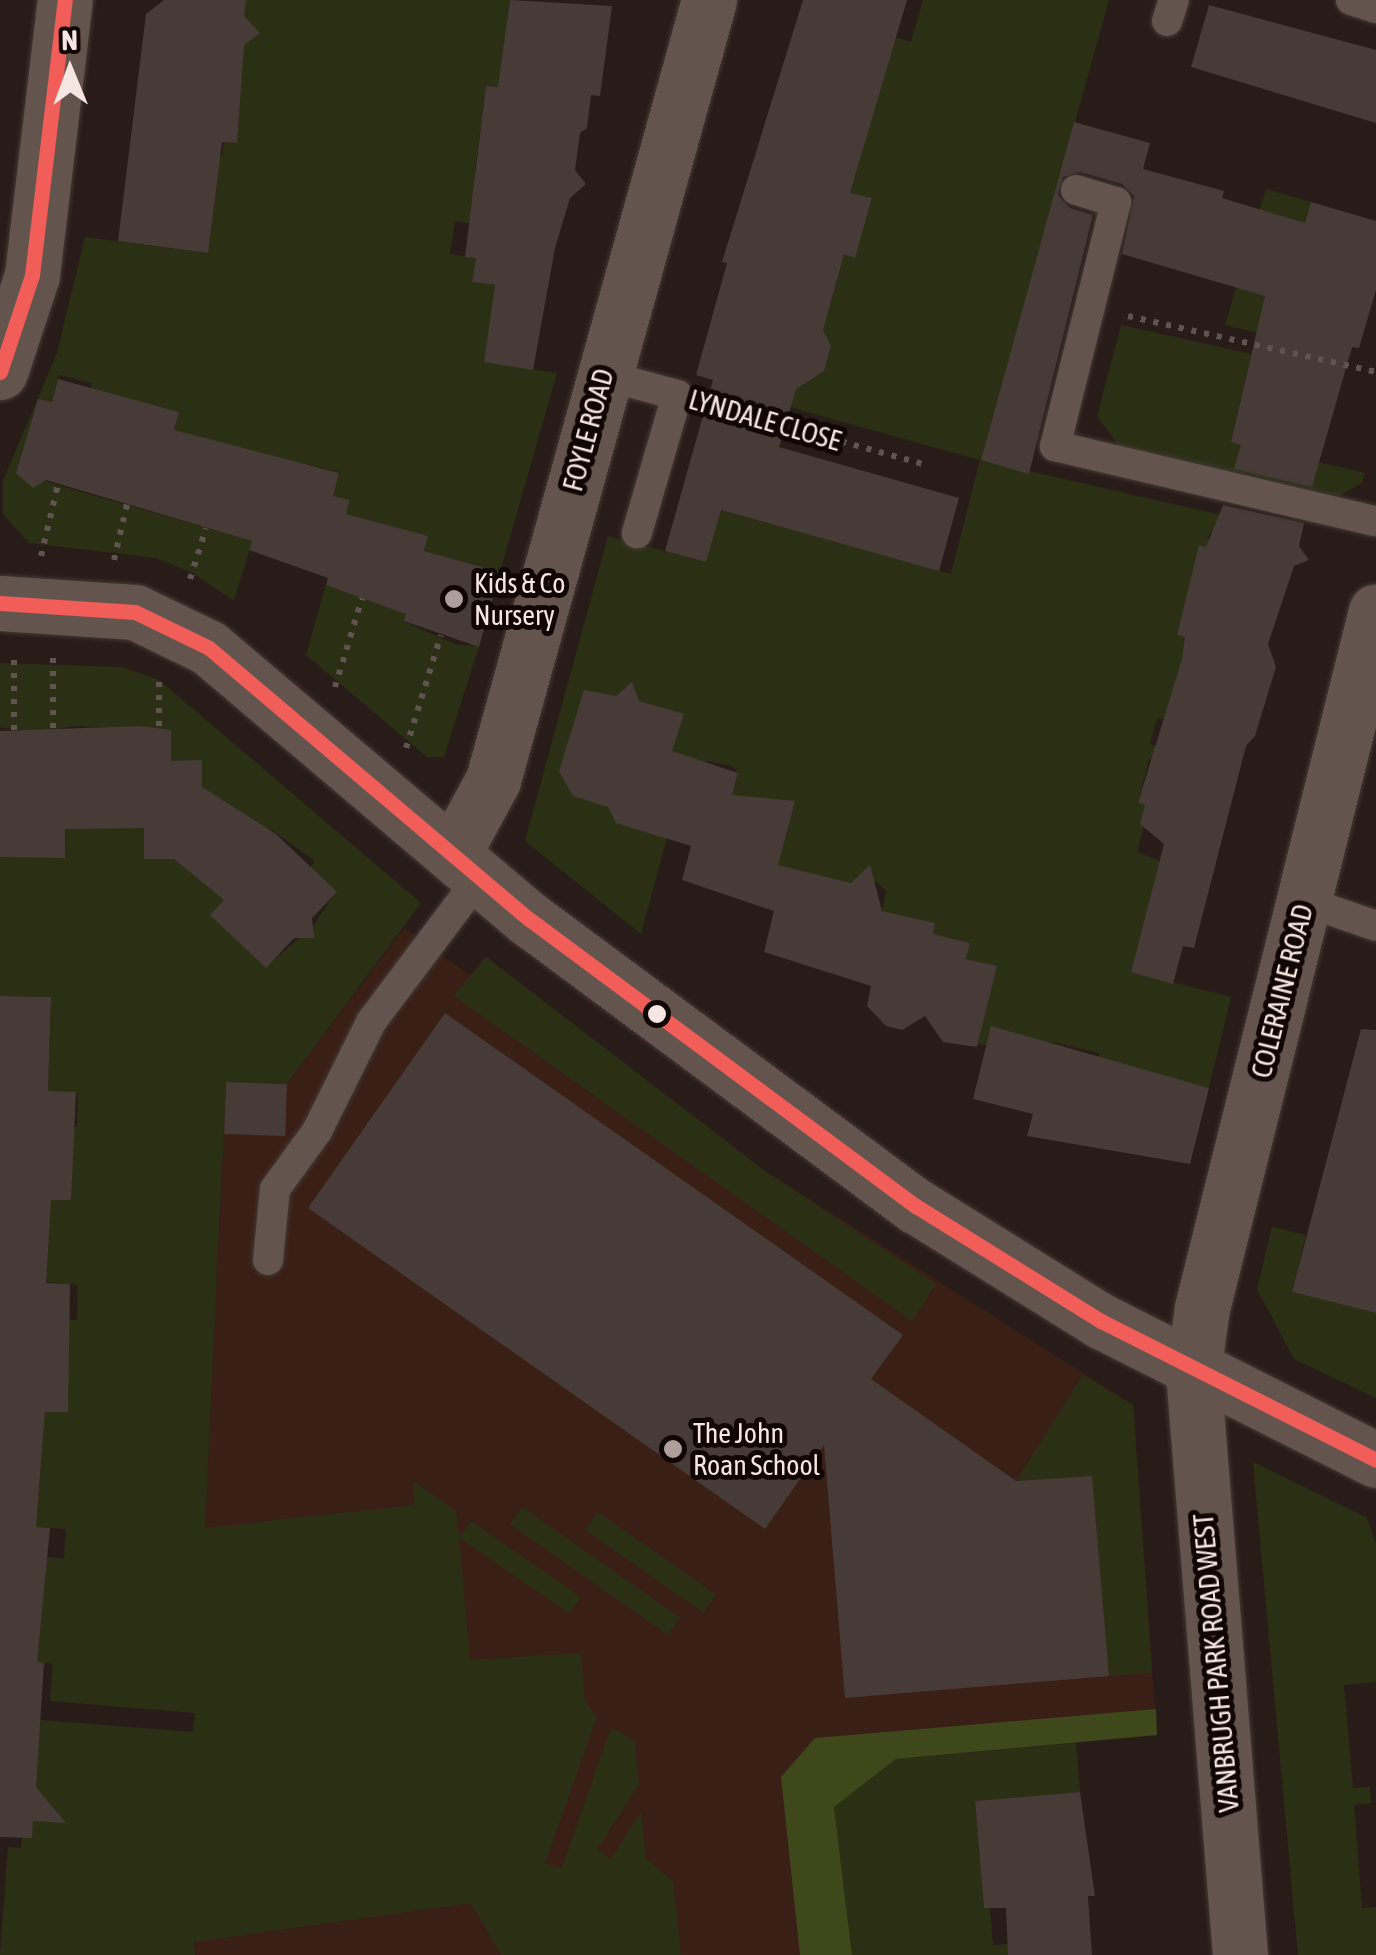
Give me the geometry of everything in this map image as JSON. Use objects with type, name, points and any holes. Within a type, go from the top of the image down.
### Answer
[{"type":"street","points":[[0,372],[32,274],[65,0]]},
{"type":"street","name":"FOYLE ROAD","points":[[467,865],[708,0]]},
{"type":"street","name":"COLERAINE ROAD","points":[[1193,1372],[1202,1308],[1376,611]]},
{"type":"street","points":[[7,628],[135,612],[169,625],[209,648],[467,865],[916,1206],[1193,1372],[1376,1460]]},
{"type":"street","name":"VANBRUGH PARK ROAD WEST","points":[[1193,1372],[1240,1955]]},
{"type":"lane","points":[[1351,0],[1376,8]]},
{"type":"lane","points":[[1076,190],[1116,202],[1056,446],[1376,521]]},
{"type":"lane","name":"LYNDALE CLOSE","points":[[604,375],[676,396]]},
{"type":"lane","points":[[637,533],[676,396]]},
{"type":"lane","points":[[268,1260],[276,1189],[317,1130],[371,1022],[467,865]]},
{"type":"lane","points":[[1304,901],[1376,926]]},
{"type":"path","points":[[1089,307],[1376,372]]},
{"type":"path","name":"LYNDALE CLOSE","points":[[676,396],[926,465]]},
{"type":"path","points":[[40,558],[58,484]]},
{"type":"path","points":[[114,560],[128,504]]},
{"type":"path","points":[[189,582],[206,528]]},
{"type":"path","points":[[331,691],[362,598]]},
{"type":"path","points":[[7,628],[14,730]]},
{"type":"path","points":[[402,753],[441,635]]},
{"type":"path","points":[[52,654],[53,731]]},
{"type":"path","points":[[159,730],[164,672]]},
{"type":"shaded area","name":"The John Roan School","points":[[404,928],[469,975],[486,957],[765,1171],[1133,1405],[1157,1735],[896,1759],[834,1807],[852,1955],[195,1955],[203,1571],[226,1082],[287,1084]]},
{"type":"green space","points":[[246,0],[510,0],[507,23],[518,89],[486,86],[475,171],[480,225],[455,221],[450,254],[476,258],[472,282],[495,285],[485,362],[557,373],[500,572],[424,551],[427,536],[346,514],[350,500],[333,496],[339,472],[307,464],[301,486],[174,431],[179,412],[150,404],[86,410],[92,383],[59,375],[52,402],[38,399],[16,473],[252,541],[234,601],[193,573],[156,558],[29,543],[3,514],[3,481],[57,353],[85,237],[207,253],[212,155],[222,156],[224,142],[236,143],[239,116],[228,113]]},
{"type":"green space","points":[[923,0],[1109,0],[981,460],[1221,515],[1208,538],[1212,548],[1199,546],[1177,635],[1190,639],[1167,709],[1170,720],[1157,718],[1150,744],[1167,749],[1163,762],[1149,759],[1138,803],[1149,807],[1137,852],[1160,861],[1131,972],[1231,997],[1209,1088],[1098,1061],[1099,1053],[1053,1042],[1048,1057],[978,1044],[996,966],[966,959],[970,943],[933,934],[935,923],[882,911],[886,891],[877,882],[858,877],[851,883],[778,865],[791,809],[731,800],[738,773],[732,766],[707,761],[678,797],[641,934],[525,841],[608,536],[705,562],[720,510],[951,574],[980,460],[764,400],[800,373],[824,370],[831,346],[826,336],[787,325],[828,312],[837,279],[802,269],[810,245],[855,257],[872,199],[850,193],[895,37],[911,42]]},
{"type":"green space","points":[[1266,189],[1311,202],[1296,252],[1353,347],[1350,355],[1225,325]]},
{"type":"green space","points":[[1121,325],[1251,354],[1231,442],[1365,473],[1362,483],[1339,496],[1119,446],[1097,416]]},
{"type":"green space","points":[[326,585],[407,610],[405,622],[457,645],[479,646],[444,757],[427,757],[306,655]]},
{"type":"green space","points":[[0,663],[122,667],[159,680],[421,903],[287,1084],[226,1083],[205,1528],[414,1505],[413,1481],[456,1511],[459,1537],[471,1521],[581,1597],[569,1613],[459,1538],[470,1660],[581,1653],[585,1702],[597,1717],[545,1863],[562,1868],[611,1727],[635,1742],[639,1784],[597,1850],[611,1859],[641,1812],[646,1859],[673,1881],[681,1955],[501,1955],[471,1903],[194,1942],[195,1955],[0,1955],[8,1847],[21,1848],[24,1820],[10,1786],[40,1720],[193,1732],[195,1713],[50,1701],[53,1664],[22,1661],[47,1557],[64,1559],[66,1529],[36,1527],[45,1412],[67,1412],[47,1320],[77,1320],[78,1285],[41,1281],[47,1126],[77,1127],[78,1093],[48,1091],[51,997],[0,996],[0,857],[26,731],[0,727]],"holes":[[[74,726],[171,730],[171,761],[201,761],[202,788],[262,835],[269,828],[315,861],[310,867],[336,892],[313,926],[266,967],[233,871],[170,848],[170,859],[145,859],[144,821],[66,822],[65,858],[42,732]]]},
{"type":"green space","points":[[486,957],[765,1171],[936,1284],[912,1321],[454,996]]},
{"type":"green space","points":[[1272,1227],[1306,1235],[1292,1292],[1376,1313],[1376,1398],[1294,1359],[1257,1289]]},
{"type":"green space","points":[[1083,1375],[1133,1405],[1152,1673],[1109,1676],[1092,1476],[1016,1481]]},
{"type":"green space","points":[[1253,1462],[1367,1518],[1376,1544],[1376,1682],[1344,1685],[1353,1788],[1370,1787],[1371,1803],[1354,1805],[1362,1908],[1376,1907],[1376,1955],[1298,1955]]},
{"type":"green space","points":[[522,1507],[680,1618],[668,1635],[510,1524]]},
{"type":"green space","points":[[598,1512],[716,1595],[703,1613],[585,1530]]},
{"type":"green space","points":[[1156,1709],[1157,1735],[896,1759],[834,1807],[852,1955],[800,1955],[781,1777],[815,1738]]},
{"type":"green space","points":[[1076,1743],[1080,1792],[975,1801],[984,1907],[990,1908],[993,1945],[1008,1944],[1008,1955],[852,1955],[834,1807],[896,1759]]},
{"type":"building","points":[[164,0],[246,0],[244,16],[260,33],[244,45],[237,143],[222,142],[208,253],[118,241],[146,14]]},
{"type":"building","points":[[510,0],[612,6],[600,96],[591,95],[587,128],[580,133],[575,170],[586,184],[570,198],[555,248],[533,370],[484,362],[495,285],[472,282],[476,258],[465,257],[486,86],[498,87]]},
{"type":"building","points":[[803,0],[907,0],[850,193],[872,198],[855,258],[844,254],[823,330],[831,346],[824,371],[796,389],[779,447],[959,498],[939,571],[721,510],[706,562],[665,551],[713,380],[696,375],[727,263],[722,262]]},
{"type":"building","points":[[1209,5],[1376,50],[1376,123],[1191,67]]},
{"type":"building","points":[[1074,122],[1150,143],[1143,169],[1224,191],[1222,198],[1305,223],[1311,202],[1376,221],[1376,290],[1359,348],[1352,347],[1312,487],[1234,469],[1241,445],[1231,442],[1265,296],[1122,254],[1134,196],[1122,184],[1080,172],[1063,177],[1058,195],[1070,208],[1093,215],[1029,474],[981,460]]},
{"type":"building","points":[[58,379],[179,412],[174,430],[339,473],[333,496],[350,500],[346,514],[428,536],[424,551],[500,572],[479,647],[404,621],[406,614],[326,585],[328,578],[249,550],[252,541],[46,480],[33,488],[16,473],[38,399],[52,402]]},
{"type":"building","points":[[1223,505],[1304,523],[1299,546],[1309,560],[1294,566],[1268,644],[1276,667],[1255,736],[1246,746],[1194,948],[1183,946],[1173,984],[1131,972],[1164,844],[1140,824],[1145,805],[1138,803],[1182,659],[1185,637],[1177,635],[1199,545],[1206,547]]},
{"type":"building","points":[[632,682],[639,701],[684,714],[672,751],[738,773],[732,795],[795,801],[778,865],[851,883],[870,865],[882,911],[935,923],[933,934],[970,943],[966,959],[997,966],[977,1047],[943,1042],[925,1016],[902,1030],[886,1026],[867,1006],[871,986],[764,952],[774,911],[682,880],[691,846],[616,823],[608,807],[573,796],[559,771],[584,690],[616,696]]},
{"type":"building","points":[[140,726],[171,730],[171,761],[202,760],[202,787],[276,834],[337,892],[312,918],[314,938],[294,938],[266,968],[210,915],[224,900],[174,859],[144,859],[144,828],[65,829],[65,858],[0,857],[0,731]]},
{"type":"building","points":[[0,996],[51,997],[48,1091],[76,1092],[71,1200],[51,1200],[46,1283],[70,1284],[68,1412],[45,1412],[36,1527],[50,1528],[37,1662],[44,1663],[36,1787],[66,1823],[33,1821],[32,1838],[0,1837]]},
{"type":"building","points":[[445,1013],[903,1335],[871,1379],[1016,1481],[1092,1476],[1109,1676],[845,1698],[824,1445],[765,1529],[308,1208]]},
{"type":"building","points":[[991,1026],[1209,1088],[1190,1164],[1027,1136],[1033,1114],[973,1099]]},
{"type":"building","points":[[1361,1029],[1376,1030],[1376,1313],[1292,1292]]},
{"type":"building","points":[[226,1082],[287,1084],[285,1136],[224,1134]]},
{"type":"building","points":[[1080,1792],[1095,1896],[1088,1896],[1092,1955],[1008,1955],[1006,1908],[984,1908],[975,1801]]},
{"type":"transit line","points":[[0,372],[32,275],[65,0]]},
{"type":"transit line","points":[[0,603],[135,612],[209,648],[529,919],[916,1206],[1101,1321],[1376,1460]]},
{"type":"place","name":"Kids & Co Nursery","points":[[454,599]]},
{"type":"place","name":"The John Roan School","points":[[673,1449]]}]
